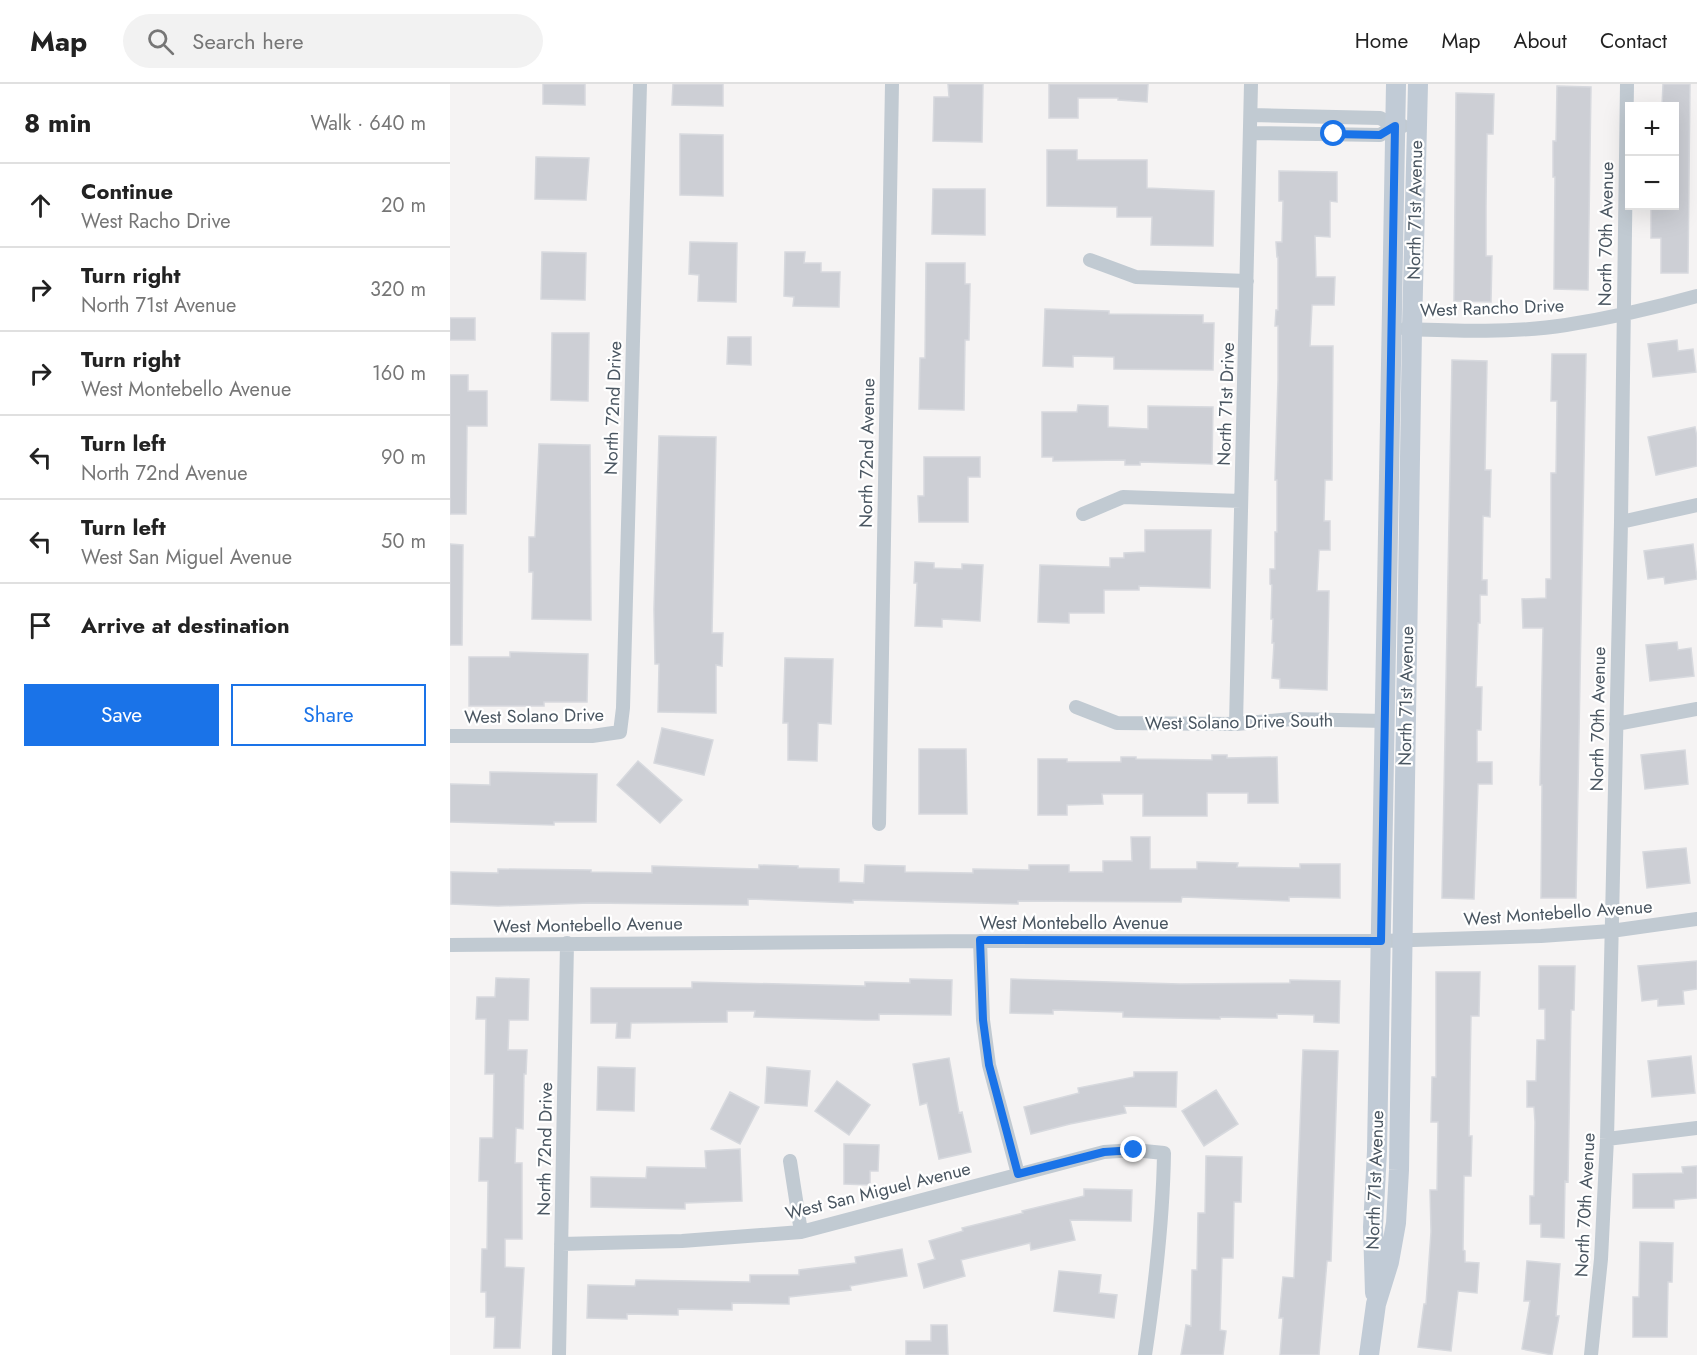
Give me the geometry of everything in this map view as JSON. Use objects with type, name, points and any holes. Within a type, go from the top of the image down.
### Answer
[{"type":"street","name":"North 72nd Drive","points":[[620,732],[623,696],[640,84]]},
{"type":"street","name":"North 72nd Avenue","points":[[879,824],[892,84]]},
{"type":"street","name":"North 71st Drive","points":[[1236,724],[1251,84]]},
{"type":"street","name":"North 71st Avenue","points":[[1369,1355],[1376,1304],[1389,1262],[1396,1223],[1399,1170],[1406,721],[1402,329],[1395,126],[1396,84]]},
{"type":"street","name":"North 71st Avenue","points":[[1376,1304],[1373,1262],[1385,721],[1402,329],[1417,127],[1418,84]]},
{"type":"street","name":"North 70th Avenue","points":[[1591,1355],[1601,1259],[1607,1139],[1621,522],[1627,84]]},
{"type":"street","points":[[1251,115],[1380,118],[1395,126],[1417,127]]},
{"type":"street","points":[[1334,134],[1335,117]]},
{"type":"street","points":[[1250,132],[1380,135],[1395,126]]},
{"type":"street","points":[[1090,260],[1136,277],[1247,281]]},
{"type":"street","name":"West Rancho Drive","points":[[1402,329],[1507,329],[1553,326],[1623,314],[1697,296]]},
{"type":"street","points":[[1083,514],[1123,497],[1241,501]]},
{"type":"street","points":[[1621,522],[1697,505]]},
{"type":"street","name":"West Solano Drive South","points":[[1076,707],[1117,723],[1236,724],[1292,719],[1406,721]]},
{"type":"street","points":[[1616,724],[1697,709]]},
{"type":"street","name":"West Solano Drive","points":[[450,736],[592,735],[620,732]]},
{"type":"street","name":"West Montebello Avenue","points":[[450,945],[980,940],[1381,941],[1541,936],[1611,931],[1697,919]]},
{"type":"street","points":[[980,940],[983,1020],[989,1065],[1018,1174]]},
{"type":"street","name":"North 72nd Drive","points":[[559,1355],[567,943]]},
{"type":"street","points":[[1607,1139],[1697,1128]]},
{"type":"street","name":"West San Miguel Avenue","points":[[561,1244],[682,1241],[801,1232],[1104,1152],[1134,1150],[1164,1153],[1163,1198],[1155,1288],[1145,1355]]},
{"type":"street","points":[[789,1161],[801,1232]]},
{"type":"building","points":[[543,84],[585,84],[585,105],[543,104]]},
{"type":"building","points":[[673,84],[723,84],[723,106],[672,105]]},
{"type":"building","points":[[948,84],[983,84],[982,142],[933,141],[934,97],[949,97]]},
{"type":"building","points":[[1049,84],[1148,84],[1147,102],[1118,100],[1118,98],[1078,98],[1078,118],[1049,118]]},
{"type":"building","points":[[1663,84],[1690,84],[1688,273],[1661,273],[1661,238],[1651,238],[1651,210],[1679,210],[1679,102],[1662,102]]},
{"type":"building","points":[[1557,86],[1591,87],[1588,290],[1554,289],[1553,141],[1556,141]]},
{"type":"building","points":[[1456,93],[1494,94],[1493,134],[1487,134],[1486,256],[1492,256],[1491,302],[1454,301]]},
{"type":"building","points":[[680,134],[723,135],[723,196],[680,195]]},
{"type":"building","points":[[1047,150],[1077,150],[1077,160],[1147,160],[1147,188],[1214,191],[1213,246],[1151,245],[1152,217],[1117,217],[1117,207],[1047,206]]},
{"type":"building","points":[[536,157],[589,158],[586,200],[535,199]]},
{"type":"building","points":[[1279,171],[1337,172],[1337,202],[1330,201],[1330,237],[1315,236],[1316,277],[1335,277],[1334,305],[1312,305],[1310,346],[1333,346],[1332,480],[1325,480],[1324,521],[1330,521],[1330,550],[1319,550],[1317,591],[1329,591],[1327,690],[1280,688],[1280,679],[1272,678],[1274,643],[1272,643],[1270,569],[1275,569],[1275,532],[1277,532],[1277,480],[1275,480],[1278,326],[1275,326],[1276,310],[1278,310],[1278,257],[1276,242],[1282,242],[1283,201],[1279,201]]},
{"type":"building","points":[[933,189],[985,189],[985,235],[932,234]]},
{"type":"building","points":[[690,242],[737,243],[736,302],[698,301],[699,275],[689,274]]},
{"type":"building","points":[[542,252],[586,253],[585,300],[541,299]]},
{"type":"building","points":[[785,252],[805,252],[804,263],[821,263],[821,272],[840,272],[839,307],[793,306],[794,297],[784,296]]},
{"type":"building","points":[[926,263],[965,263],[965,284],[970,284],[969,340],[965,340],[964,410],[919,409],[920,358],[925,358]]},
{"type":"building","points":[[1045,309],[1109,311],[1109,314],[1203,315],[1203,323],[1214,323],[1213,370],[1114,369],[1114,357],[1073,356],[1073,367],[1043,366]]},
{"type":"building","points":[[450,318],[475,318],[475,340],[450,340]]},
{"type":"building","points":[[552,333],[589,333],[588,401],[551,400]]},
{"type":"building","points":[[728,337],[751,337],[751,365],[727,364]]},
{"type":"building","points":[[1677,340],[1678,351],[1693,349],[1696,372],[1653,377],[1648,344]]},
{"type":"building","points":[[1552,354],[1586,354],[1576,898],[1541,898],[1542,785],[1540,785],[1543,628],[1523,628],[1522,599],[1546,598],[1546,579],[1551,579],[1551,473],[1556,473],[1557,401],[1551,401]]},
{"type":"building","points":[[1452,360],[1487,361],[1485,470],[1491,470],[1490,517],[1483,516],[1482,580],[1487,580],[1487,595],[1480,595],[1476,687],[1482,687],[1481,730],[1477,730],[1477,762],[1492,762],[1492,784],[1478,784],[1474,899],[1442,898]]},
{"type":"building","points":[[450,375],[468,375],[468,391],[487,391],[487,426],[467,426],[466,514],[450,514]]},
{"type":"building","points":[[1078,405],[1108,406],[1108,427],[1148,429],[1148,406],[1213,407],[1212,464],[1140,462],[1140,465],[1125,465],[1125,460],[1053,461],[1053,457],[1042,457],[1042,412],[1077,412]]},
{"type":"building","points":[[1695,427],[1697,466],[1656,475],[1648,437]]},
{"type":"building","points":[[659,436],[716,437],[712,633],[723,633],[722,666],[716,665],[716,713],[658,712],[659,664],[655,664],[654,609]]},
{"type":"building","points":[[539,444],[590,445],[591,620],[532,619],[533,572],[529,572],[529,537],[535,537]]},
{"type":"building","points":[[924,457],[980,457],[980,477],[968,477],[968,522],[919,522],[918,496],[924,496]]},
{"type":"building","points":[[1145,530],[1211,530],[1210,588],[1139,586],[1139,590],[1104,590],[1104,613],[1069,613],[1069,623],[1038,622],[1040,565],[1110,567],[1110,558],[1124,558],[1124,553],[1145,552]]},
{"type":"building","points":[[450,544],[463,545],[462,645],[450,645]]},
{"type":"building","points":[[1693,544],[1697,579],[1665,584],[1664,577],[1648,579],[1644,551]]},
{"type":"building","points":[[915,562],[934,563],[934,568],[962,569],[962,564],[983,565],[980,621],[942,619],[942,627],[915,626],[917,583],[914,583]]},
{"type":"building","points":[[1677,642],[1678,650],[1691,648],[1694,676],[1650,681],[1646,645]]},
{"type":"building","points":[[510,652],[588,654],[587,702],[544,702],[544,706],[469,706],[469,657],[510,657]]},
{"type":"building","points":[[785,658],[833,659],[831,724],[818,723],[817,761],[788,760],[788,723],[783,723]]},
{"type":"building","points":[[662,728],[713,740],[704,775],[654,763]]},
{"type":"building","points":[[919,749],[966,749],[967,814],[919,814]]},
{"type":"building","points":[[1685,750],[1688,784],[1645,789],[1641,755]]},
{"type":"building","points":[[1212,755],[1227,755],[1227,758],[1277,757],[1278,803],[1248,803],[1248,793],[1207,793],[1207,816],[1143,816],[1143,794],[1102,794],[1103,804],[1067,805],[1067,815],[1038,815],[1038,759],[1067,759],[1067,762],[1121,762],[1121,757],[1212,760]]},
{"type":"building","points":[[638,761],[682,800],[660,823],[617,785]]},
{"type":"building","points":[[490,772],[597,774],[596,822],[554,822],[554,825],[450,822],[450,784],[490,785]]},
{"type":"building","points":[[1131,837],[1150,837],[1150,869],[1197,869],[1197,862],[1238,863],[1237,867],[1300,868],[1300,864],[1340,864],[1340,898],[1289,897],[1289,901],[1182,897],[1181,902],[1018,901],[1018,904],[853,900],[853,903],[748,899],[748,905],[590,903],[498,906],[451,904],[451,872],[498,873],[498,869],[652,873],[652,866],[759,869],[759,865],[798,866],[798,868],[839,869],[839,882],[864,883],[865,865],[905,866],[905,872],[973,873],[973,869],[1029,870],[1029,865],[1069,865],[1069,872],[1103,872],[1103,861],[1132,861]]},
{"type":"building","points":[[1686,848],[1690,883],[1647,888],[1643,852]]},
{"type":"building","points":[[1697,961],[1697,989],[1683,991],[1684,1004],[1658,1006],[1658,999],[1642,1001],[1638,966]]},
{"type":"building","points":[[1539,966],[1575,966],[1574,1010],[1571,1010],[1568,1182],[1565,1181],[1564,1238],[1541,1237],[1541,1224],[1530,1224],[1530,1196],[1534,1196],[1535,1122],[1534,1107],[1527,1107],[1527,1081],[1536,1081],[1537,1040],[1545,1040],[1545,1009],[1539,1009]]},
{"type":"building","points":[[1436,972],[1480,972],[1479,1016],[1471,1016],[1469,1136],[1472,1136],[1471,1176],[1464,1176],[1463,1250],[1465,1251],[1465,1262],[1479,1263],[1477,1293],[1458,1291],[1451,1351],[1418,1347],[1424,1304],[1426,1304],[1431,1232],[1430,1190],[1437,1190],[1438,1122],[1431,1122],[1432,1077],[1436,1077]]},
{"type":"building","points":[[496,978],[529,979],[528,1020],[509,1020],[508,1050],[527,1050],[523,1129],[516,1128],[515,1163],[522,1163],[522,1239],[505,1239],[505,1267],[524,1268],[520,1348],[494,1348],[495,1317],[486,1317],[486,1292],[481,1292],[482,1249],[487,1249],[488,1181],[479,1181],[480,1138],[493,1138],[494,1074],[485,1074],[486,1019],[476,1019],[477,997],[495,997]]},
{"type":"building","points":[[910,979],[952,980],[951,1015],[879,1014],[879,1020],[865,1020],[754,1017],[755,1011],[727,1011],[727,1022],[631,1023],[630,1038],[616,1038],[617,1023],[591,1023],[591,988],[692,988],[692,982],[865,986],[865,982],[910,983]]},
{"type":"building","points":[[1011,979],[1180,984],[1290,983],[1290,980],[1340,981],[1339,1023],[1314,1022],[1314,1015],[1277,1014],[1277,1018],[1220,1017],[1220,1019],[1123,1017],[1123,1012],[1053,1010],[1053,1014],[1010,1013]]},
{"type":"building","points":[[1303,1050],[1338,1051],[1331,1261],[1327,1261],[1319,1355],[1280,1355],[1283,1318],[1279,1318],[1283,1277],[1294,1278]]},
{"type":"building","points":[[1691,1056],[1695,1093],[1652,1097],[1648,1061]]},
{"type":"building","points":[[949,1058],[959,1113],[962,1112],[971,1152],[939,1159],[927,1103],[920,1105],[913,1064]]},
{"type":"building","points":[[598,1067],[635,1068],[634,1111],[597,1110]]},
{"type":"building","points":[[767,1067],[810,1071],[807,1106],[765,1103]]},
{"type":"building","points":[[1134,1072],[1177,1072],[1176,1107],[1124,1106],[1126,1113],[1031,1134],[1024,1107],[1079,1093],[1078,1088],[1134,1077]]},
{"type":"building","points":[[837,1081],[870,1105],[849,1135],[815,1111]]},
{"type":"building","points":[[1216,1090],[1238,1124],[1204,1146],[1182,1111]]},
{"type":"building","points":[[730,1092],[759,1107],[740,1144],[711,1129]]},
{"type":"building","points":[[844,1144],[879,1145],[878,1171],[870,1171],[870,1185],[844,1184]]},
{"type":"building","points":[[740,1149],[742,1201],[685,1203],[685,1209],[591,1207],[591,1177],[646,1178],[647,1167],[706,1168],[705,1151]]},
{"type":"building","points":[[1206,1156],[1242,1157],[1241,1202],[1234,1202],[1233,1258],[1222,1258],[1220,1330],[1226,1331],[1223,1355],[1181,1355],[1186,1325],[1191,1326],[1192,1270],[1197,1270],[1198,1213],[1205,1213]]},
{"type":"building","points":[[1697,1166],[1697,1198],[1674,1200],[1674,1208],[1633,1208],[1633,1174],[1683,1173],[1682,1167]]},
{"type":"building","points":[[1084,1189],[1132,1190],[1131,1221],[1070,1220],[1075,1240],[1031,1250],[1030,1243],[961,1260],[965,1276],[924,1288],[918,1264],[935,1259],[929,1241],[963,1231],[962,1228],[1084,1196]]},
{"type":"building","points":[[1640,1242],[1673,1243],[1672,1282],[1668,1282],[1667,1337],[1633,1337],[1633,1297],[1639,1297]]},
{"type":"building","points":[[902,1249],[907,1276],[850,1286],[851,1290],[789,1297],[789,1304],[732,1303],[732,1310],[678,1309],[678,1315],[627,1314],[627,1319],[587,1318],[588,1285],[635,1286],[636,1280],[750,1282],[750,1275],[799,1275],[799,1270],[856,1263],[855,1257]]},
{"type":"building","points":[[1527,1261],[1560,1264],[1556,1316],[1559,1316],[1552,1355],[1522,1349],[1530,1301],[1524,1301]]},
{"type":"building","points":[[1059,1271],[1101,1275],[1099,1293],[1117,1295],[1114,1318],[1054,1311]]},
{"type":"building","points":[[931,1325],[947,1325],[948,1355],[906,1355],[906,1341],[931,1341]]},
{"type":"route","points":[[1134,1150],[1104,1152],[1018,1174],[989,1065],[983,1020],[980,940],[1381,941],[1395,126],[1380,135],[1334,134]]}]
